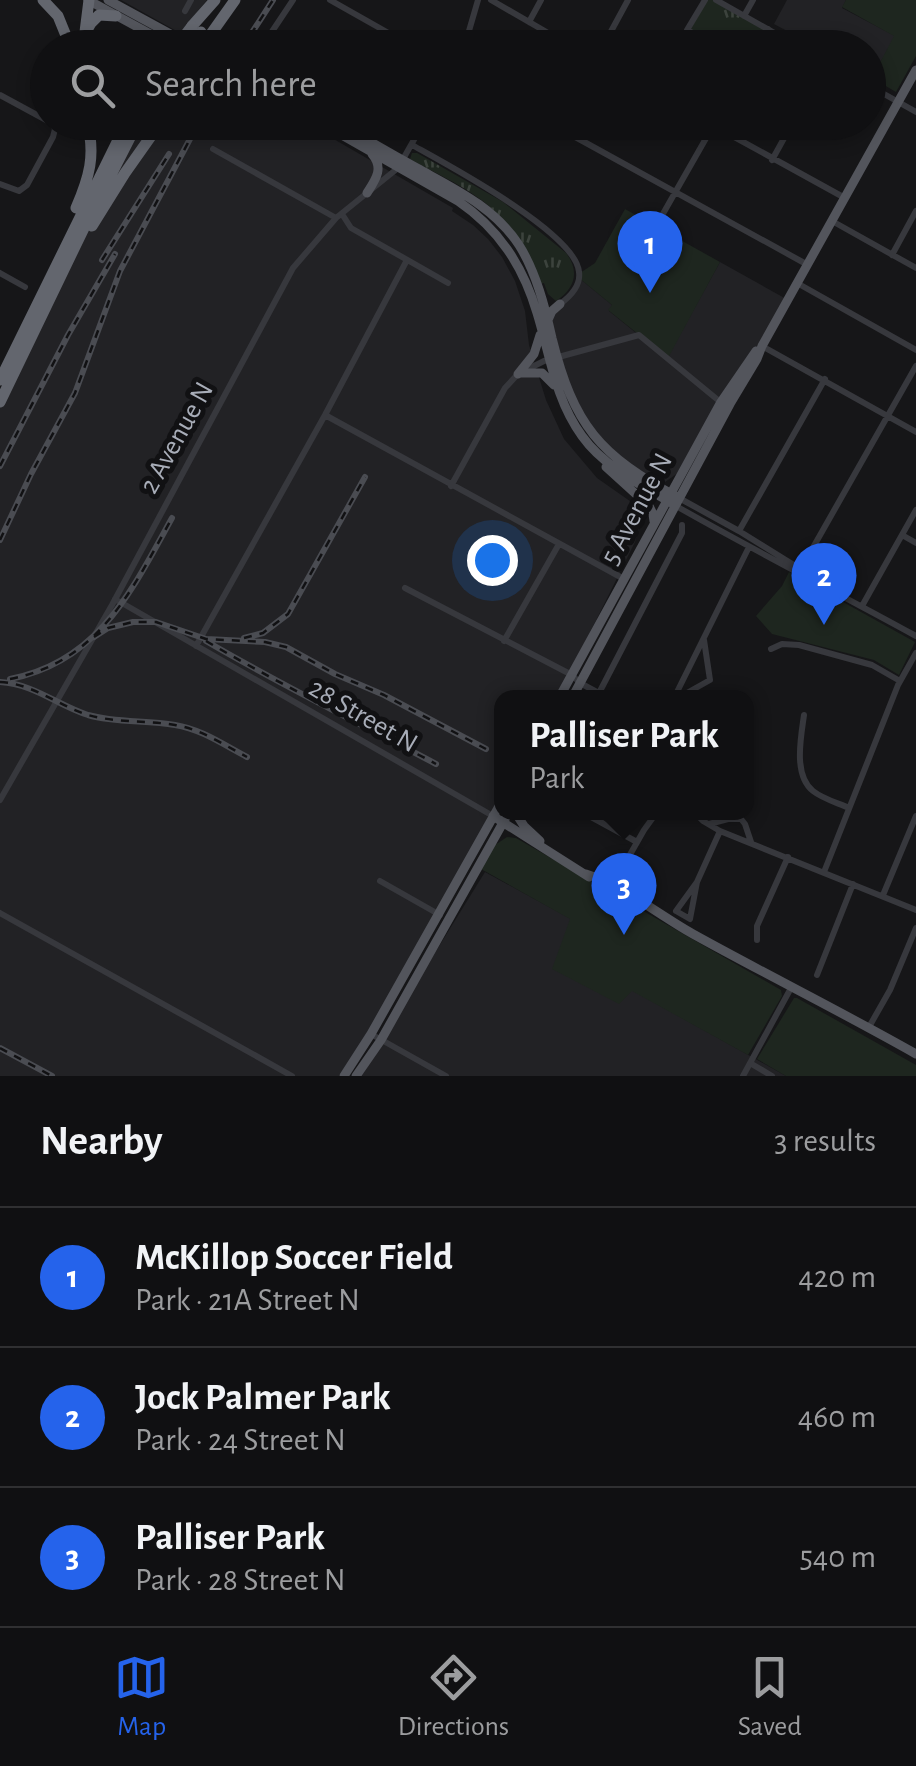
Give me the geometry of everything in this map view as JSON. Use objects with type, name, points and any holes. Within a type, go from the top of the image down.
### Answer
[{"type":"highway","points":[[203,30],[213,0]]},
{"type":"highway","points":[[207,30],[232,0]]},
{"type":"highway","points":[[222,30],[244,0]]},
{"type":"highway","points":[[88,30],[96,1]]},
{"type":"highway","points":[[47,4],[59,30]]},
{"type":"highway","points":[[90,30],[95,18],[103,14],[116,16]]},
{"type":"highway","points":[[0,402],[88,181],[93,156],[90,140]]},
{"type":"highway","points":[[32,324],[122,140]]},
{"type":"highway","points":[[0,380],[113,191],[148,140]]},
{"type":"main road","points":[[96,1],[181,30]]},
{"type":"main road","points":[[96,1],[142,30]]},
{"type":"main road","name":"5 Avenue N","points":[[886,124],[916,70]]},
{"type":"main road","points":[[350,140],[465,194],[498,220],[526,258],[541,300],[558,390],[570,416],[609,470],[649,506],[654,514],[653,526]]},
{"type":"main road","points":[[364,140],[458,201],[494,231],[522,272],[544,324]]},
{"type":"main road","name":"5 Avenue N","points":[[567,690],[750,358],[762,346],[877,140]]},
{"type":"main road","points":[[367,192],[378,171],[378,161],[370,152]]},
{"type":"main road","points":[[541,300],[560,304]]},
{"type":"main road","points":[[518,374],[534,354],[544,324],[560,304]]},
{"type":"main road","points":[[553,358],[588,428],[617,459],[672,499]]},
{"type":"main road","points":[[518,374],[542,372],[558,390]]},
{"type":"main road","name":"5 Avenue N","points":[[574,690],[653,526],[672,499],[687,462],[724,405]]},
{"type":"main road","points":[[592,449],[607,462],[672,499]]},
{"type":"main road","points":[[649,481],[670,480],[687,462]]},
{"type":"main road","points":[[356,1076],[381,1040],[493,816]]},
{"type":"main road","name":"28 Street N","points":[[499,820],[586,874],[916,1054]]},
{"type":"main road","points":[[344,1076],[506,820]]},
{"type":"main road","points":[[519,820],[556,857]]},
{"type":"main road","name":"28 Street N","points":[[586,874],[627,901],[661,916]]},
{"type":"street","points":[[184,11],[191,0]]},
{"type":"street","points":[[272,30],[292,0]]},
{"type":"street","points":[[330,0],[382,30]]},
{"type":"street","points":[[469,30],[478,0]]},
{"type":"street","points":[[491,0],[543,30]]},
{"type":"street","points":[[529,22],[541,0]]},
{"type":"street","points":[[612,30],[628,0]]},
{"type":"street","points":[[688,30],[705,0]]},
{"type":"street","points":[[716,0],[768,29]]},
{"type":"street","points":[[744,16],[753,0]]},
{"type":"street","points":[[0,95],[30,112]]},
{"type":"street","points":[[886,95],[916,112]]},
{"type":"street","points":[[0,184],[21,190],[27,185],[50,140]]},
{"type":"street","name":"2 Avenue N","points":[[1,796],[115,599],[294,268],[339,216],[400,164],[415,140]]},
{"type":"street","points":[[587,140],[674,194],[808,265]]},
{"type":"street","points":[[656,226],[702,140]]},
{"type":"street","points":[[738,140],[845,198]]},
{"type":"street","points":[[772,160],[783,140]]},
{"type":"street","points":[[412,145],[508,200],[572,254],[579,268],[578,282],[560,304]]},
{"type":"street","points":[[213,149],[339,216],[351,228],[448,283]]},
{"type":"street","points":[[892,255],[916,212]]},
{"type":"street","points":[[832,221],[916,268]]},
{"type":"street","points":[[196,646],[407,260]]},
{"type":"street","points":[[0,273],[25,287]]},
{"type":"street","points":[[797,283],[916,350]]},
{"type":"street","points":[[451,486],[506,388],[518,374],[553,358],[639,335],[724,405]]},
{"type":"street","points":[[762,346],[916,432]]},
{"type":"street","points":[[800,571],[887,416],[914,376],[916,366]]},
{"type":"street","points":[[739,532],[825,379]]},
{"type":"street","points":[[325,415],[625,580]]},
{"type":"street","points":[[672,499],[749,547],[800,571]]},
{"type":"street","points":[[672,499],[739,532],[916,636]]},
{"type":"street","points":[[862,606],[916,510]]},
{"type":"street","name":"5 Avenue N","points":[[601,690],[682,534],[682,525]]},
{"type":"street","points":[[902,535],[916,543]]},
{"type":"street","points":[[504,641],[559,544]]},
{"type":"street","points":[[680,690],[749,547]]},
{"type":"street","points":[[405,588],[594,690]]},
{"type":"street","name":"28 Street N","points":[[115,599],[493,816]]},
{"type":"street","points":[[691,690],[710,680],[704,634]]},
{"type":"street","points":[[772,649],[782,644],[799,645],[872,665],[900,681]]},
{"type":"street","points":[[824,872],[900,681],[916,652]]},
{"type":"street","points":[[804,715],[798,755],[806,784],[815,794],[849,808]]},
{"type":"street","points":[[883,896],[916,816]]},
{"type":"street","points":[[597,820],[637,842]]},
{"type":"street","points":[[604,881],[619,874],[651,820]]},
{"type":"street","points":[[703,820],[916,910]]},
{"type":"street","points":[[708,824],[724,820]]},
{"type":"street","points":[[742,820],[751,843]]},
{"type":"street","points":[[697,882],[690,919],[676,910],[697,882],[720,830]]},
{"type":"street","points":[[757,940],[757,926],[788,857]]},
{"type":"street","points":[[619,874],[622,891]]},
{"type":"street","points":[[380,881],[443,918]]},
{"type":"street","points":[[817,975],[853,884]]},
{"type":"street","points":[[0,912],[292,1076]]},
{"type":"street","points":[[869,1028],[916,928]]},
{"type":"street","points":[[742,1076],[791,988]]},
{"type":"street","points":[[371,1034],[446,1076]]},
{"type":"street","points":[[750,1064],[772,1076]]},
{"type":"shaded area","points":[[121,0],[207,0],[182,30],[175,30]]},
{"type":"shaded area","points":[[787,0],[846,0],[842,8],[884,30],[785,30],[774,24]]},
{"type":"shaded area","points":[[886,31],[895,36],[886,52]]},
{"type":"shaded area","points":[[130,140],[335,140],[453,208],[488,239],[515,281],[546,400],[564,439],[597,478],[637,506],[642,519],[635,542],[561,690],[494,690],[494,814],[378,1018],[339,1076],[0,1076],[0,402]]},
{"type":"shaded area","points":[[720,262],[788,300],[678,473],[665,482],[649,481],[617,459],[575,408],[550,315],[572,294],[579,278],[612,305],[609,311],[667,358]]},
{"type":"shaded area","points":[[485,872],[571,919],[553,969],[632,990],[786,1076],[356,1076]]},
{"type":"green space","points":[[705,0],[716,0],[768,29],[767,30],[687,30]]},
{"type":"green space","points":[[846,0],[916,0],[916,56],[896,92],[886,86],[886,51],[894,36],[842,7]]},
{"type":"green space","points":[[412,153],[503,202],[566,253],[574,273],[568,291],[556,301],[548,294],[504,221],[460,186],[410,159]]},
{"type":"green space","points":[[625,209],[720,262],[668,358],[608,310],[612,305],[579,278],[595,263]]},
{"type":"green space","points":[[789,572],[915,642],[899,675],[874,660],[772,634],[756,616]]},
{"type":"green space","points":[[507,837],[516,838],[781,990],[782,996],[748,1055],[632,991],[619,1004],[552,969],[570,919],[481,869],[495,845]]},
{"type":"green space","points":[[794,998],[916,1065],[916,1076],[786,1076],[757,1059]]},
{"type":"railway","points":[[254,30],[273,0]]},
{"type":"railway","points":[[0,540],[75,393],[120,271],[189,140]]},
{"type":"railway","points":[[102,260],[169,154]]},
{"type":"railway","points":[[0,466],[115,254]]},
{"type":"railway","points":[[244,638],[263,633],[288,614],[365,477]]},
{"type":"railway","points":[[10,679],[41,670],[90,640],[127,596],[172,518]]},
{"type":"railway","points":[[94,637],[108,628],[156,622],[206,639],[286,647],[486,749]]},
{"type":"railway","points":[[206,641],[436,764]]},
{"type":"railway","points":[[0,682],[24,687],[88,715],[185,727],[247,757]]},
{"type":"railway","points":[[0,1048],[52,1076]]},
{"type":"place","name":"McKillop Soccer Field","points":[[650,293]]},
{"type":"place","name":"Jock Palmer Park","points":[[824,625]]},
{"type":"place","name":"Palliser Park","points":[[624,935]]}]
